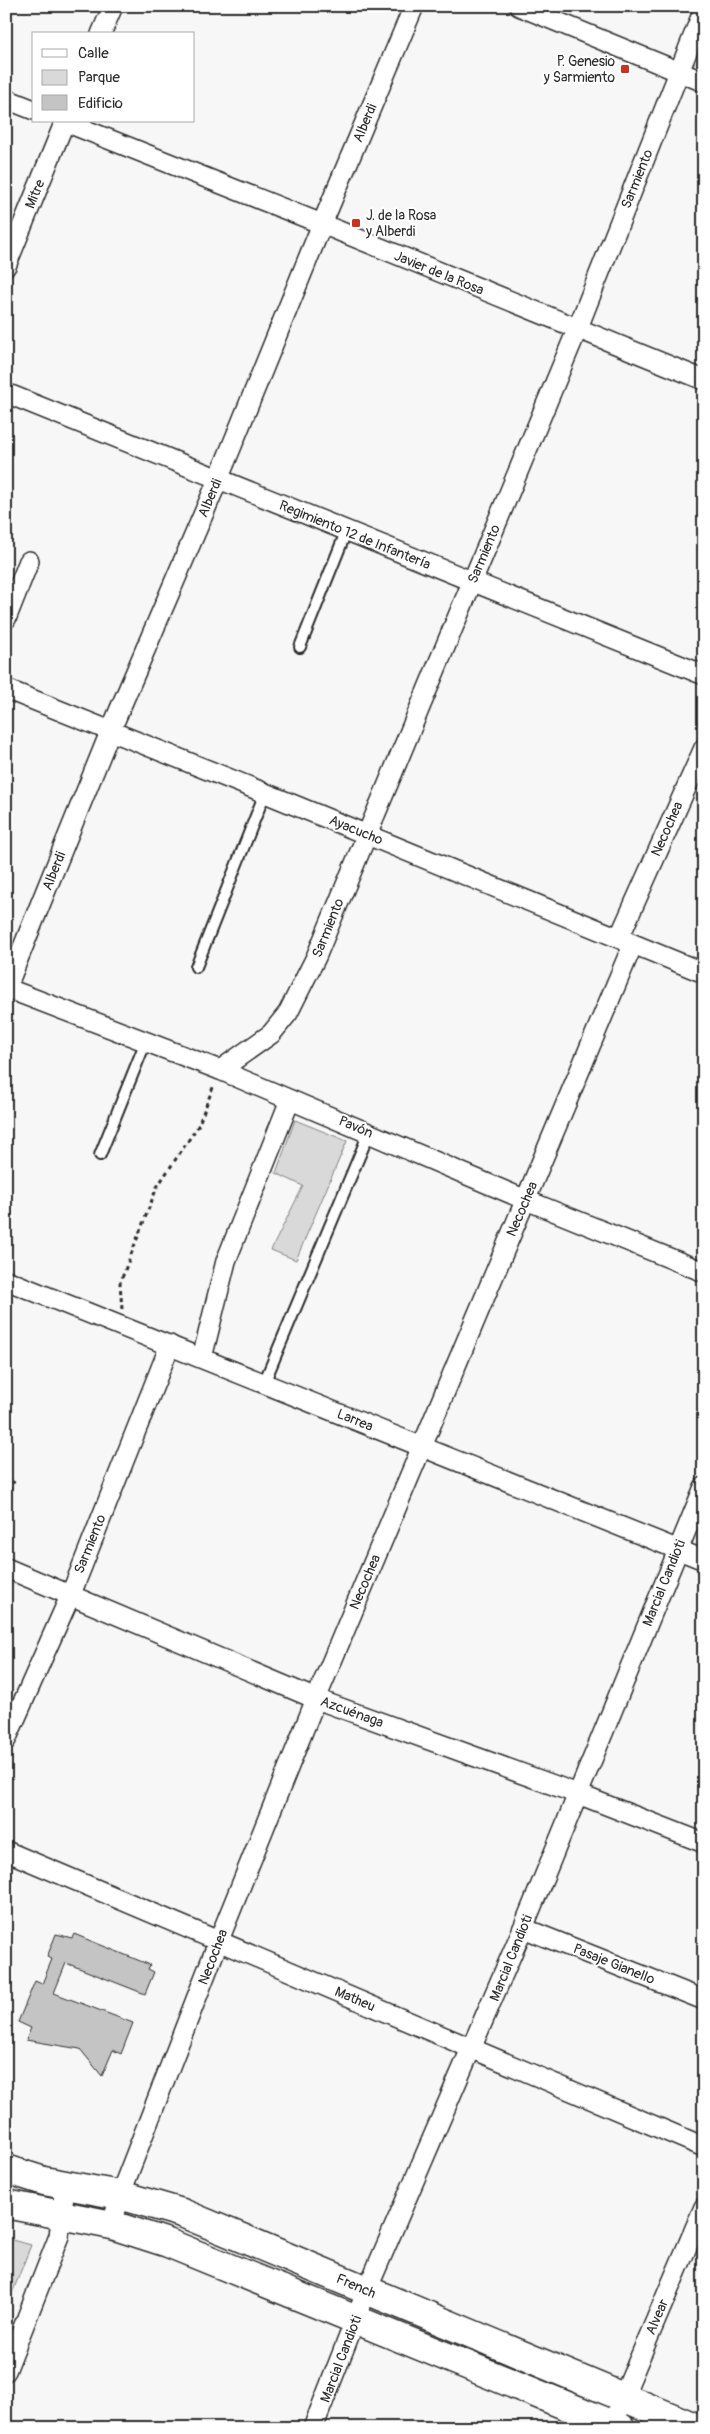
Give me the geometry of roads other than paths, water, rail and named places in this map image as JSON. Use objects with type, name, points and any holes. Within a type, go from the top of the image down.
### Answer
[{"type":"main road","name":"French","points":[[6,2169],[65,2186],[120,2195],[182,2213],[697,2428]]},
{"type":"main road","points":[[6,2204],[112,2225],[168,2243],[616,2427]]},
{"type":"street","points":[[102,32],[113,6]]},
{"type":"street","name":"Alberdi","points":[[6,988],[110,732],[218,480],[322,224],[414,6]]},
{"type":"street","points":[[519,6],[704,82]]},
{"type":"street","name":"Sarmiento","points":[[220,1070],[271,1034],[288,1013],[316,957],[577,330],[704,9]]},
{"type":"street","points":[[6,99],[32,109]]},
{"type":"street","name":"Mitre","points":[[6,266],[64,122]]},
{"type":"street","name":"Javier de la Rosa","points":[[67,122],[704,380]]},
{"type":"street","name":"Regimiento 12 de Infantería","points":[[6,393],[346,532],[704,675]]},
{"type":"street","points":[[6,619],[29,561]]},
{"type":"street","name":"Ayacucho","points":[[6,689],[704,973]]},
{"type":"street","name":"Necochea","points":[[112,2225],[120,2195],[219,1940],[316,1699],[526,1200],[626,941],[704,748]]},
{"type":"street","name":"Pavón","points":[[6,988],[220,1070],[526,1200],[704,1272]]},
{"type":"street","points":[[202,1358],[226,1261],[290,1100]]},
{"type":"street","name":"Larrea","points":[[6,1280],[704,1560]]},
{"type":"street","name":"Sarmiento","points":[[6,1740],[70,1594],[170,1345]]},
{"type":"street","name":"Marcial Candioti","points":[[313,2428],[367,2290],[473,2050],[524,1928],[704,1486]]},
{"type":"street","name":"Azcuénaga","points":[[6,1568],[316,1699],[578,1794],[704,1844]]},
{"type":"street","name":"Matheu","points":[[6,1850],[704,2147]]},
{"type":"street","name":"Pasaje Gianello","points":[[524,1928],[704,2000]]},
{"type":"street","points":[[6,2371],[59,2236],[64,2214],[65,2186]]},
{"type":"street","name":"Alvear","points":[[616,2427],[623,2397],[704,2207]]},
{"type":"lane","points":[[300,647],[346,532]]},
{"type":"lane","points":[[196,967],[265,793]]},
{"type":"lane","points":[[100,1155],[146,1041]]},
{"type":"lane","points":[[264,1383],[369,1133]]},
{"type":"place","name":"P. Genesio y Sarmiento","points":[[625,69]]},
{"type":"place","name":"J. de la Rosa y Alberdi","points":[[356,223]]}]
